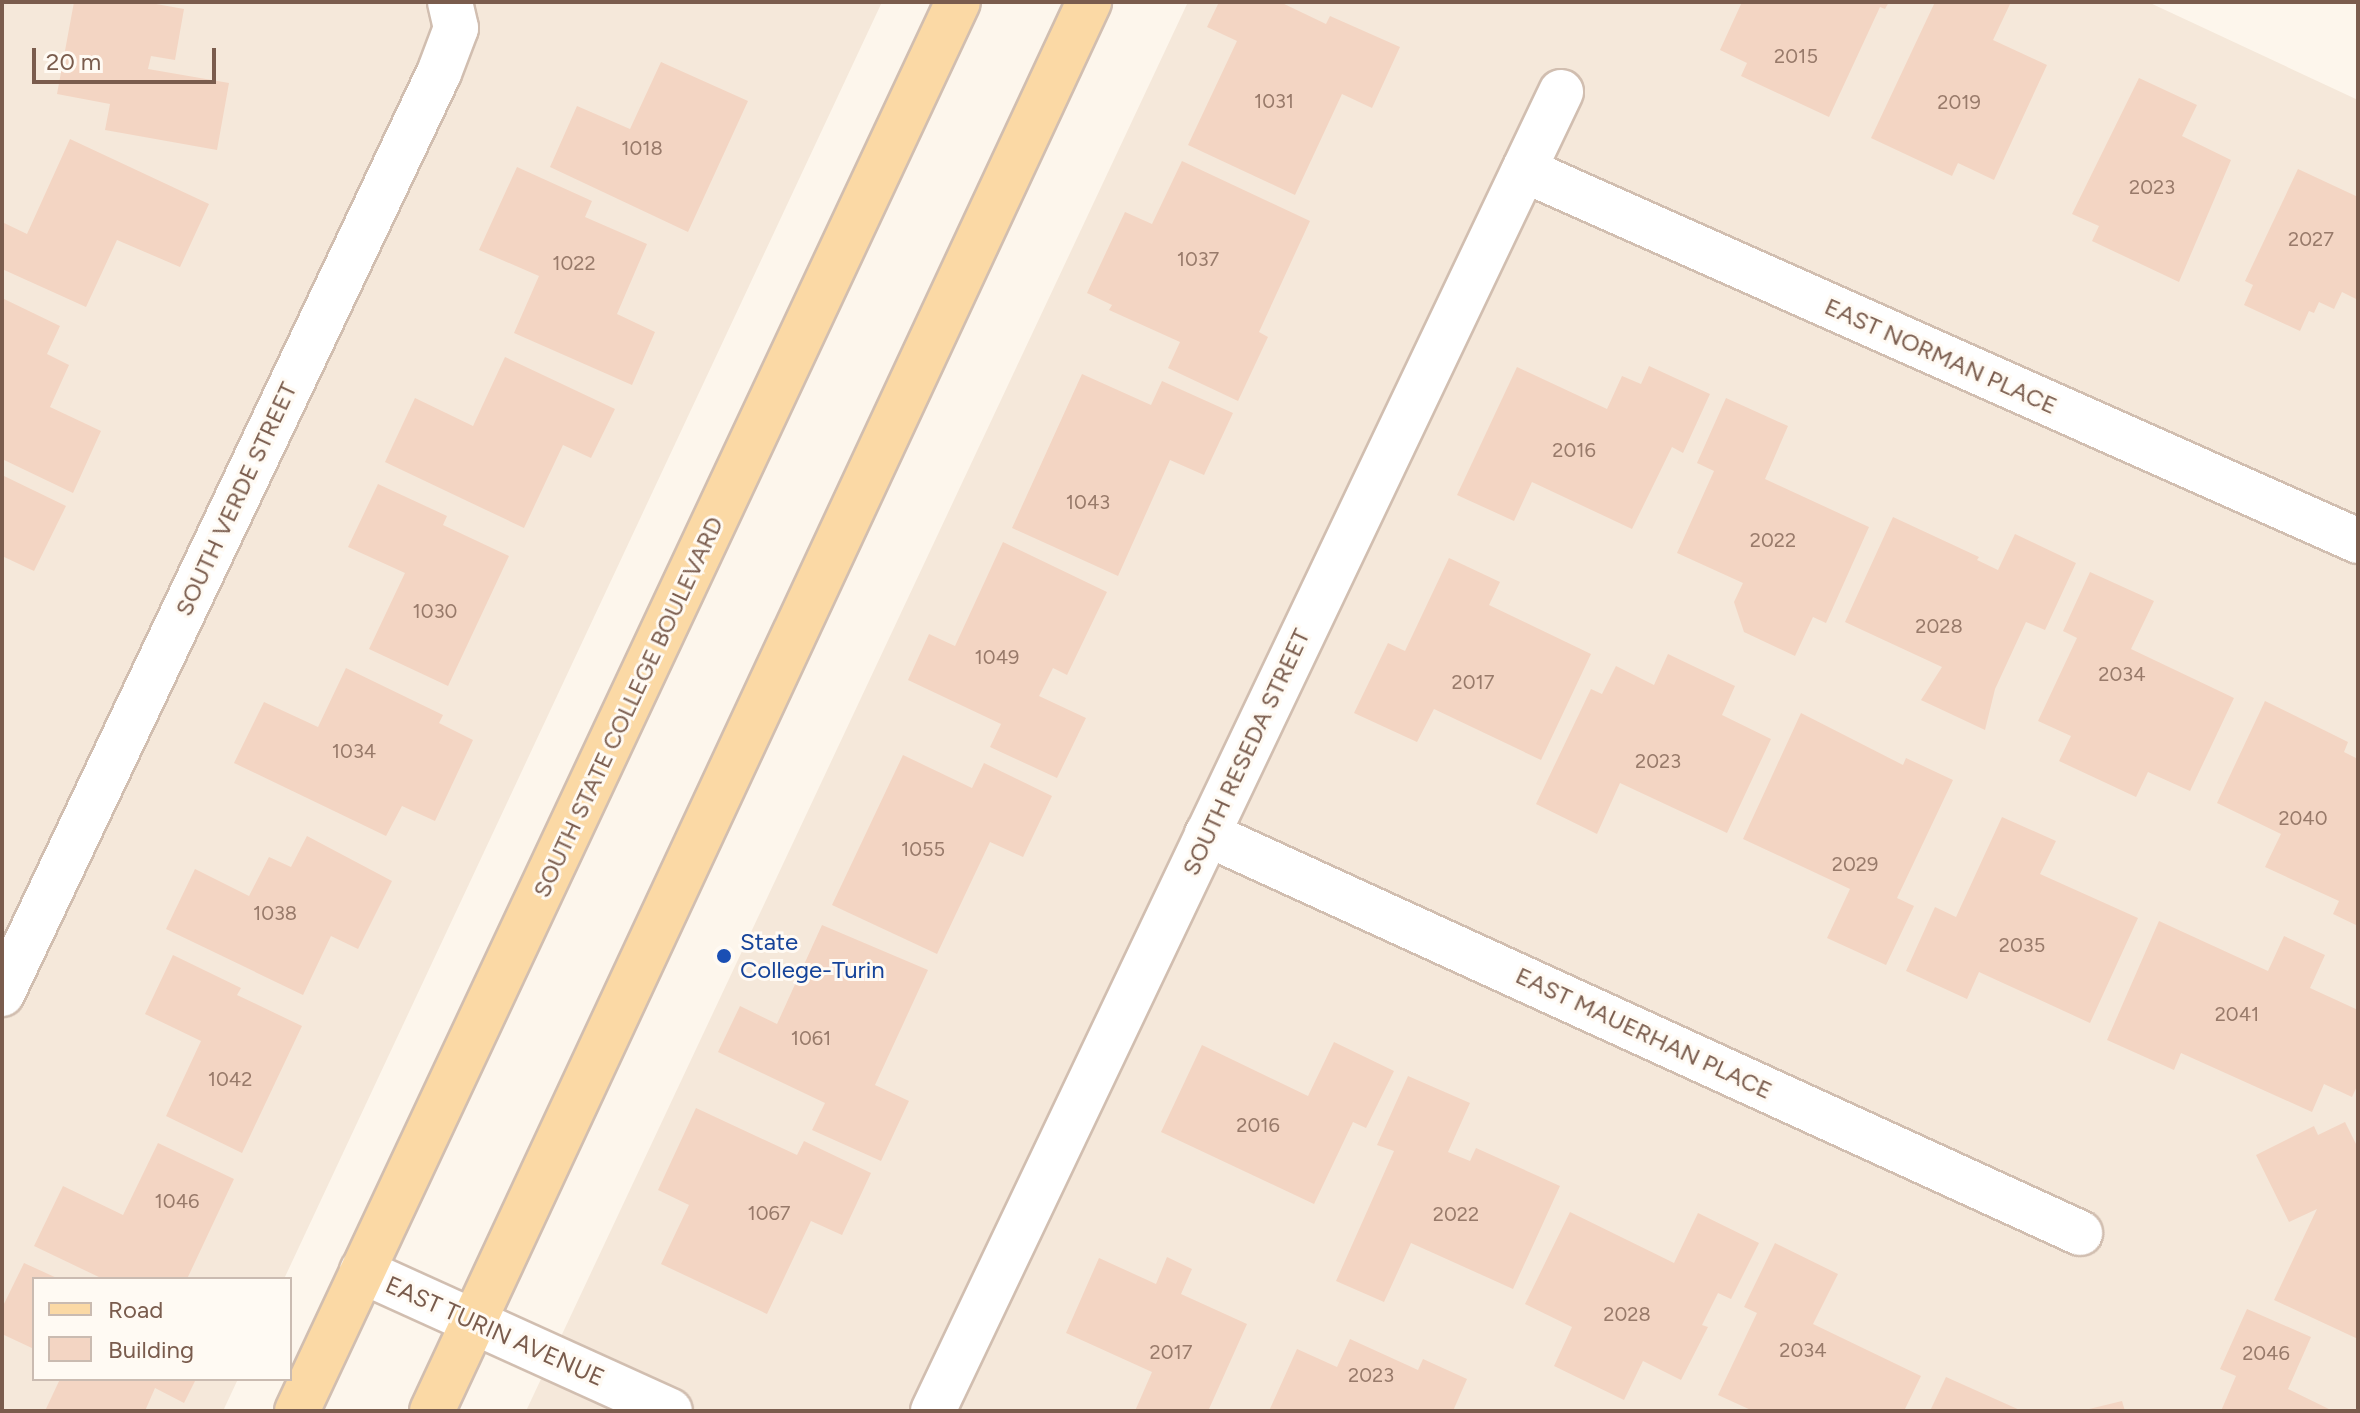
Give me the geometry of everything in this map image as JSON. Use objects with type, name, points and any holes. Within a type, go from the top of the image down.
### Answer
[{"type":"main road","name":"SOUTH STATE COLLEGE BOULEVARD","points":[[297,1411],[958,2]]},
{"type":"main road","points":[[432,1411],[1089,2]]},
{"type":"street","name":"SOUTH VERDE STREET","points":[[2,994],[439,73],[456,28],[450,2]]},
{"type":"street","name":"SOUTH RESEDA STREET","points":[[933,1411],[1561,92]]},
{"type":"street","name":"EAST NORMAN PLACE","points":[[1524,170],[2358,541]]},
{"type":"street","name":"EAST MAUERHAN PLACE","points":[[1207,834],[2080,1233]]},
{"type":"street","name":"EAST TURIN AVENUE","points":[[362,1271],[670,1411]]},
{"type":"shaded area","points":[[2,2],[882,2],[285,1277],[32,1277],[32,1381],[237,1381],[223,1411],[2,1411]]},
{"type":"shaded area","points":[[1188,2],[2148,2],[2358,100],[2358,1411],[526,1411]]},
{"type":"building","points":[[74,2],[145,2],[184,9],[175,60],[151,56],[148,69],[229,83],[217,150],[105,130],[110,104],[57,94]]},
{"type":"building","points":[[1219,2],[1280,2],[1326,24],[1330,16],[1400,47],[1372,108],[1342,94],[1295,195],[1188,145],[1237,41],[1207,27]]},
{"type":"building","points":[[1742,2],[1889,2],[1885,9],[1880,7],[1829,117],[1741,76],[1747,63],[1720,50]]},
{"type":"building","points":[[1935,2],[2011,2],[1993,40],[2047,65],[1994,180],[1958,163],[1952,176],[1871,138]]},
{"type":"building","points":[[661,62],[748,101],[688,232],[550,167],[577,106],[630,129]]},
{"type":"building","points":[[2139,78],[2197,105],[2182,136],[2231,160],[2179,282],[2092,241],[2099,226],[2072,214]]},
{"type":"building","points":[[70,139],[209,204],[180,267],[117,240],[86,307],[2,269],[2,222],[27,234]]},
{"type":"building","points":[[1182,161],[1310,221],[1259,332],[1268,337],[1238,401],[1168,368],[1180,342],[1109,310],[1112,305],[1087,293],[1125,212],[1152,224]]},
{"type":"building","points":[[517,167],[592,201],[585,217],[647,244],[617,314],[655,332],[632,385],[514,333],[539,276],[479,250]]},
{"type":"building","points":[[2298,169],[2358,197],[2358,300],[2342,292],[2334,309],[2319,302],[2314,313],[2309,311],[2300,331],[2244,305],[2253,285],[2245,281]]},
{"type":"building","points":[[2,298],[60,326],[47,354],[69,365],[50,407],[101,431],[73,493],[2,459]]},
{"type":"building","points":[[505,357],[615,409],[591,458],[563,445],[524,528],[385,462],[415,398],[473,426]]},
{"type":"building","points":[[1649,366],[1710,394],[1683,453],[1672,447],[1632,529],[1532,482],[1514,521],[1457,495],[1517,367],[1607,409],[1622,376],[1641,384]]},
{"type":"building","points":[[1082,374],[1151,405],[1162,381],[1233,413],[1204,475],[1170,460],[1118,576],[1012,528]]},
{"type":"building","points":[[1726,398],[1788,426],[1765,479],[1869,527],[1826,623],[1813,617],[1795,656],[1744,632],[1734,602],[1743,583],[1677,553],[1714,471],[1697,463]]},
{"type":"building","points":[[2,475],[66,506],[34,571],[2,556]]},
{"type":"building","points":[[378,484],[447,516],[443,525],[509,556],[448,686],[369,649],[405,573],[348,547]]},
{"type":"building","points":[[1893,517],[1979,557],[1977,560],[1998,570],[2015,534],[2076,563],[2045,630],[2026,622],[1995,689],[1985,730],[1921,700],[1942,667],[1845,622]]},
{"type":"building","points":[[1003,542],[1107,592],[1067,675],[1053,668],[1039,696],[1086,718],[1057,778],[990,747],[1001,724],[908,680],[929,634],[955,646]]},
{"type":"building","points":[[1449,558],[1500,582],[1489,605],[1591,654],[1541,760],[1434,709],[1417,742],[1354,713],[1388,643],[1405,651]]},
{"type":"building","points":[[2090,572],[2154,601],[2131,649],[2234,698],[2190,791],[2148,772],[2136,797],[2059,761],[2071,736],[2038,721],[2077,638],[2063,631]]},
{"type":"building","points":[[1668,654],[1735,686],[1722,715],[1771,739],[1727,833],[1620,783],[1597,834],[1536,804],[1591,689],[1602,694],[1616,666],[1654,685]]},
{"type":"building","points":[[346,668],[443,715],[439,723],[473,740],[435,821],[402,806],[386,836],[234,763],[264,702],[318,727]]},
{"type":"building","points":[[2265,701],[2348,742],[2344,752],[2358,759],[2358,926],[2333,914],[2339,901],[2265,867],[2281,834],[2217,803]]},
{"type":"building","points":[[1801,713],[1903,765],[1906,758],[1953,780],[1897,898],[1914,906],[1886,965],[1827,938],[1850,889],[1743,839]]},
{"type":"building","points":[[903,755],[972,788],[984,763],[1052,796],[1023,857],[990,842],[937,954],[832,905]]},
{"type":"building","points":[[2002,817],[2056,841],[2040,874],[2138,918],[2090,1023],[1979,972],[1967,999],[1906,971],[1935,907],[1956,917]]},
{"type":"building","points":[[307,836],[392,881],[358,949],[331,936],[303,995],[166,929],[195,869],[249,896],[269,857],[291,867]]},
{"type":"building","points":[[2159,921],[2268,971],[2284,936],[2325,955],[2310,988],[2358,1010],[2358,1084],[2352,1097],[2324,1084],[2312,1112],[2181,1053],[2174,1070],[2107,1040]]},
{"type":"building","points":[[822,925],[928,970],[875,1085],[909,1101],[881,1161],[812,1130],[825,1103],[718,1052],[740,1006],[777,1024]]},
{"type":"building","points":[[173,955],[241,988],[237,995],[302,1026],[242,1153],[166,1116],[201,1041],[145,1014]]},
{"type":"building","points":[[1334,1042],[1394,1071],[1366,1128],[1353,1122],[1314,1204],[1161,1132],[1202,1045],[1308,1096]]},
{"type":"building","points":[[1408,1076],[1470,1103],[1448,1152],[1470,1161],[1476,1148],[1560,1186],[1513,1289],[1411,1243],[1384,1302],[1336,1281],[1394,1151],[1377,1145]]},
{"type":"building","points":[[696,1108],[797,1155],[804,1141],[871,1173],[842,1235],[811,1221],[767,1314],[661,1264],[689,1205],[658,1190]]},
{"type":"building","points":[[2345,1122],[2358,1148],[2358,1339],[2274,1300],[2317,1209],[2289,1222],[2256,1155],[2314,1126],[2318,1135]]},
{"type":"building","points":[[158,1143],[234,1179],[188,1277],[99,1277],[34,1246],[63,1186],[123,1215]]},
{"type":"building","points":[[1570,1212],[1674,1263],[1698,1213],[1759,1243],[1731,1299],[1718,1293],[1702,1325],[1708,1327],[1681,1380],[1643,1361],[1624,1400],[1554,1366],[1572,1327],[1525,1304]]},
{"type":"building","points":[[1775,1243],[1838,1274],[1813,1324],[1921,1376],[1904,1411],[1753,1411],[1718,1395],[1757,1313],[1744,1307]]},
{"type":"building","points":[[1167,1257],[1192,1269],[1181,1294],[1247,1324],[1209,1409],[1214,1411],[1135,1411],[1152,1372],[1066,1333],[1099,1258],[1156,1284]]},
{"type":"building","points":[[24,1263],[55,1277],[32,1277],[32,1348],[2,1334],[2,1308]]},
{"type":"building","points":[[2247,1309],[2311,1337],[2288,1389],[2333,1411],[2221,1411],[2236,1376],[2220,1369]]},
{"type":"building","points":[[1350,1339],[1418,1370],[1423,1359],[1467,1379],[1453,1411],[1269,1411],[1297,1349],[1337,1367]]},
{"type":"building","points":[[1946,1377],[2022,1411],[1930,1411]]},
{"type":"building","points":[[59,1381],[195,1381],[184,1403],[155,1388],[145,1411],[45,1411]]},
{"type":"building","points":[[2122,1401],[2125,1411],[2085,1411],[2085,1410]]},
{"type":"place","name":"State College-Turin","points":[[724,956]]}]
